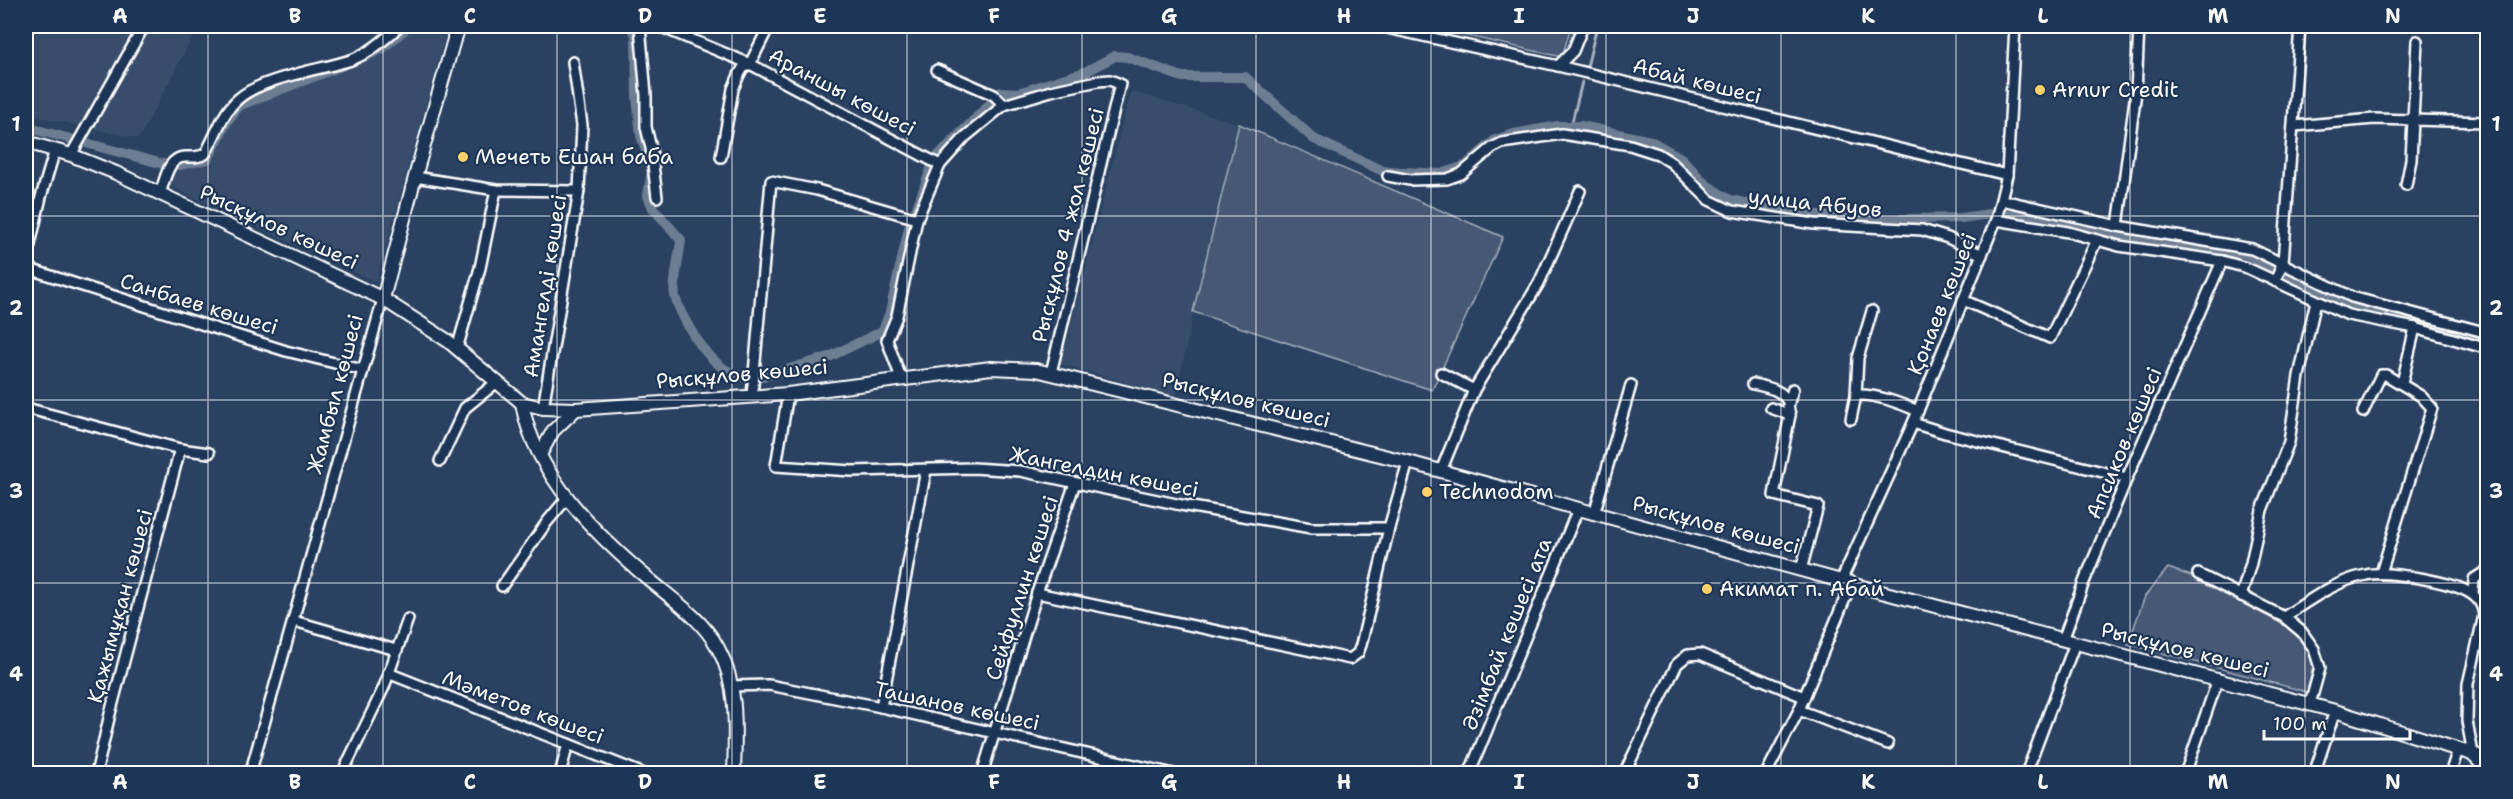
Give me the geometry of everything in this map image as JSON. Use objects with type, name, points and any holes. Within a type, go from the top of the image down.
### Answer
[{"type":"main road","name":"Жамбыл көшесі","points":[[383,299],[457,31]]},
{"type":"main road","name":"Рысқұлов көшесі","points":[[26,142],[71,155],[160,194],[383,299],[457,349],[522,403],[543,408],[576,409],[788,394],[991,368],[1021,368],[1051,373],[1408,462],[2069,642],[2218,678],[2335,711],[2487,759]]},
{"type":"main road","points":[[522,403],[528,428],[568,497],[606,543],[702,626],[719,649],[731,686],[736,728],[734,774]]},
{"type":"main road","points":[[541,453],[553,431],[576,409]]},
{"type":"main road","points":[[2472,754],[2487,770]]},
{"type":"street","points":[[71,155],[144,26]]},
{"type":"street","points":[[160,194],[172,162],[177,158],[201,157],[205,154],[227,111],[239,98],[283,79],[351,59],[381,42],[399,26]]},
{"type":"street","points":[[640,26],[646,95],[645,127],[651,148],[657,197]]},
{"type":"street","name":"Араншы көшесі","points":[[659,26],[750,64],[940,165]]},
{"type":"street","points":[[721,157],[733,89],[743,68],[750,64],[769,26]]},
{"type":"street","name":"Абай көшесі","points":[[1378,26],[1558,66],[2007,175]]},
{"type":"street","points":[[1558,66],[1573,51],[1583,26]]},
{"type":"street","name":"Қонаев көшесі","points":[[1766,774],[1799,710],[1846,582],[1996,220],[2007,175],[2015,26]]},
{"type":"street","points":[[2118,226],[2136,92],[2139,26]]},
{"type":"street","points":[[2275,281],[2283,263],[2300,26]]},
{"type":"street","points":[[2406,185],[2411,160],[2417,41]]},
{"type":"street","name":"Амангелді көшесі","points":[[543,408],[579,191],[582,125],[573,62]]},
{"type":"street","points":[[901,378],[887,340],[897,316],[917,219],[940,165],[964,137],[1004,105],[994,95],[938,70]]},
{"type":"street","name":"Рысқұлов 4 жол көшесі","points":[[1004,105],[1050,91],[1098,81],[1110,80],[1120,84],[1051,373]]},
{"type":"street","points":[[2294,126],[2374,119],[2487,122]]},
{"type":"street","name":"улица Абуов","points":[[1388,176],[1410,180],[1447,179],[1461,174],[1492,148],[1502,143],[1562,134],[1630,145],[1658,154],[1672,163],[1709,201],[1732,211],[1814,224],[1922,230],[1948,238],[1982,255]]},
{"type":"street","points":[[26,262],[55,150]]},
{"type":"street","points":[[415,177],[496,190],[579,191]]},
{"type":"street","points":[[752,396],[771,181],[817,190],[917,219]]},
{"type":"street","points":[[457,349],[483,258],[496,190]]},
{"type":"street","points":[[1441,471],[1474,390],[1539,283],[1580,191]]},
{"type":"street","points":[[2002,200],[2118,226],[2252,249],[2352,297],[2487,333]]},
{"type":"street","points":[[1996,220],[2068,232],[2119,246],[2222,261],[2247,268],[2348,315],[2415,328],[2487,349]]},
{"type":"street","points":[[1963,300],[2050,338],[2097,240]]},
{"type":"street","name":"Апсиков көшесі","points":[[2026,774],[2069,642],[2127,478],[2222,261]]},
{"type":"street","name":"Санбаев көшесі","points":[[26,268],[276,348],[363,370]]},
{"type":"street","name":"Жамбыл көшесі","points":[[250,774],[383,299]]},
{"type":"street","points":[[2241,596],[2252,563],[2262,510],[2289,442],[2299,376],[2316,302]]},
{"type":"street","points":[[1851,419],[1856,395],[1858,358],[1872,311]]},
{"type":"street","points":[[2402,383],[2415,328]]},
{"type":"street","points":[[1441,373],[1474,390]]},
{"type":"street","points":[[2363,412],[2381,375],[2390,376],[2402,383],[2428,402],[2432,411],[2381,573]]},
{"type":"street","points":[[440,461],[465,408],[497,382]]},
{"type":"street","points":[[1753,384],[1776,390],[1788,402],[1790,415],[1774,495],[1818,506],[1801,570]]},
{"type":"street","points":[[1594,514],[1631,385]]},
{"type":"street","points":[[1788,402],[1793,389]]},
{"type":"street","name":"Жангелдин көшесі","points":[[788,394],[776,466],[852,471],[973,468],[1020,471],[1181,505],[1311,528],[1389,528]]},
{"type":"street","points":[[1856,395],[1899,403],[1918,411]]},
{"type":"street","points":[[26,408],[180,449],[209,453]]},
{"type":"street","points":[[1771,408],[1790,415]]},
{"type":"street","points":[[1913,423],[2127,478]]},
{"type":"street","name":"Қажымұқан көшесі","points":[[96,774],[180,449]]},
{"type":"street","points":[[1037,593],[1350,659],[1358,653],[1361,645],[1389,528],[1408,462]]},
{"type":"street","points":[[881,707],[926,470]]},
{"type":"street","name":"Сейфуллин көшесі","points":[[982,774],[1037,593],[1075,483]]},
{"type":"street","points":[[502,586],[547,522],[568,497]]},
{"type":"street","name":"Әзімбай көшесі ата","points":[[1469,774],[1578,509]]},
{"type":"street","points":[[2473,594],[2474,579],[2487,570]]},
{"type":"street","points":[[2284,617],[2331,588],[2365,575],[2381,573],[2450,585],[2473,594],[2483,608],[2484,615],[2473,655],[2467,693],[2467,721],[2472,754]]},
{"type":"street","points":[[2198,574],[2284,617],[2302,632],[2318,660],[2319,677],[2310,704]]},
{"type":"street","points":[[342,774],[388,673],[408,619]]},
{"type":"street","points":[[294,621],[396,650]]},
{"type":"street","points":[[1624,774],[1677,664],[1688,655],[1700,654],[1804,697]]},
{"type":"street","name":"Мәметов көшесі","points":[[388,673],[568,744],[622,770],[645,774]]},
{"type":"street","points":[[2185,774],[2218,678]]},
{"type":"street","name":"Ташанов көшесі","points":[[731,686],[769,685],[881,707],[1174,774]]},
{"type":"street","points":[[1799,710],[1888,744]]},
{"type":"street","points":[[2314,774],[2335,711]]},
{"type":"street","points":[[560,774],[568,744]]},
{"type":"street","points":[[2450,774],[2458,750]]},
{"type":"shaded area","points":[[26,26],[198,26],[139,139],[26,114]]},
{"type":"shaded area","points":[[417,26],[448,26],[376,282],[167,185],[175,170],[212,165],[237,112],[249,105],[377,57]]},
{"type":"shaded area","points":[[1422,26],[1571,26],[1562,57]]},
{"type":"shaded area","points":[[1131,91],[1239,124],[1193,312],[1176,397],[1061,364]]},
{"type":"shaded area","points":[[1239,124],[1503,237],[1432,390],[1193,312]]},
{"type":"shaded area","points":[[2168,568],[2191,576],[2286,626],[2302,641],[2314,663],[2307,692],[2128,644],[2145,596]]},
{"type":"waterway","points":[[367,56],[383,48],[409,26]]},
{"type":"waterway","points":[[630,26],[636,34],[637,97],[641,135],[652,170],[648,196],[653,208],[681,240],[675,277],[675,296],[685,320],[702,347],[723,368],[746,377]]},
{"type":"waterway","points":[[1587,67],[1597,26]]},
{"type":"waterway","points":[[1001,92],[1018,93],[1085,72],[1115,56],[1127,57],[1182,77],[1245,77],[1314,139],[1383,171],[1442,174],[1465,166],[1495,140],[1558,126],[1581,126],[1651,141],[1681,158],[1705,184],[1728,199],[1770,209],[1858,220],[1961,218],[1990,214]]},
{"type":"waterway","points":[[179,165],[208,159],[228,120],[240,105],[341,66]]},
{"type":"waterway","points":[[1571,126],[1582,82]]},
{"type":"waterway","points":[[938,156],[991,103]]},
{"type":"waterway","points":[[26,127],[71,139]]},
{"type":"waterway","points":[[86,143],[163,164]]},
{"type":"waterway","points":[[915,213],[931,169]]},
{"type":"waterway","points":[[2006,214],[2070,223],[2128,238],[2246,254],[2273,267]]},
{"type":"waterway","points":[[762,377],[829,357],[883,331],[890,312],[909,228]]},
{"type":"waterway","points":[[2288,274],[2348,303],[2421,319],[2488,340]]},
{"type":"place","name":"Arnur Credit","points":[[2040,90]]},
{"type":"place","name":"Мечеть Ешан баба","points":[[463,157]]},
{"type":"place","name":"Technodom","points":[[1427,492]]},
{"type":"place","name":"Акимат п. Абай","points":[[1707,589]]}]
